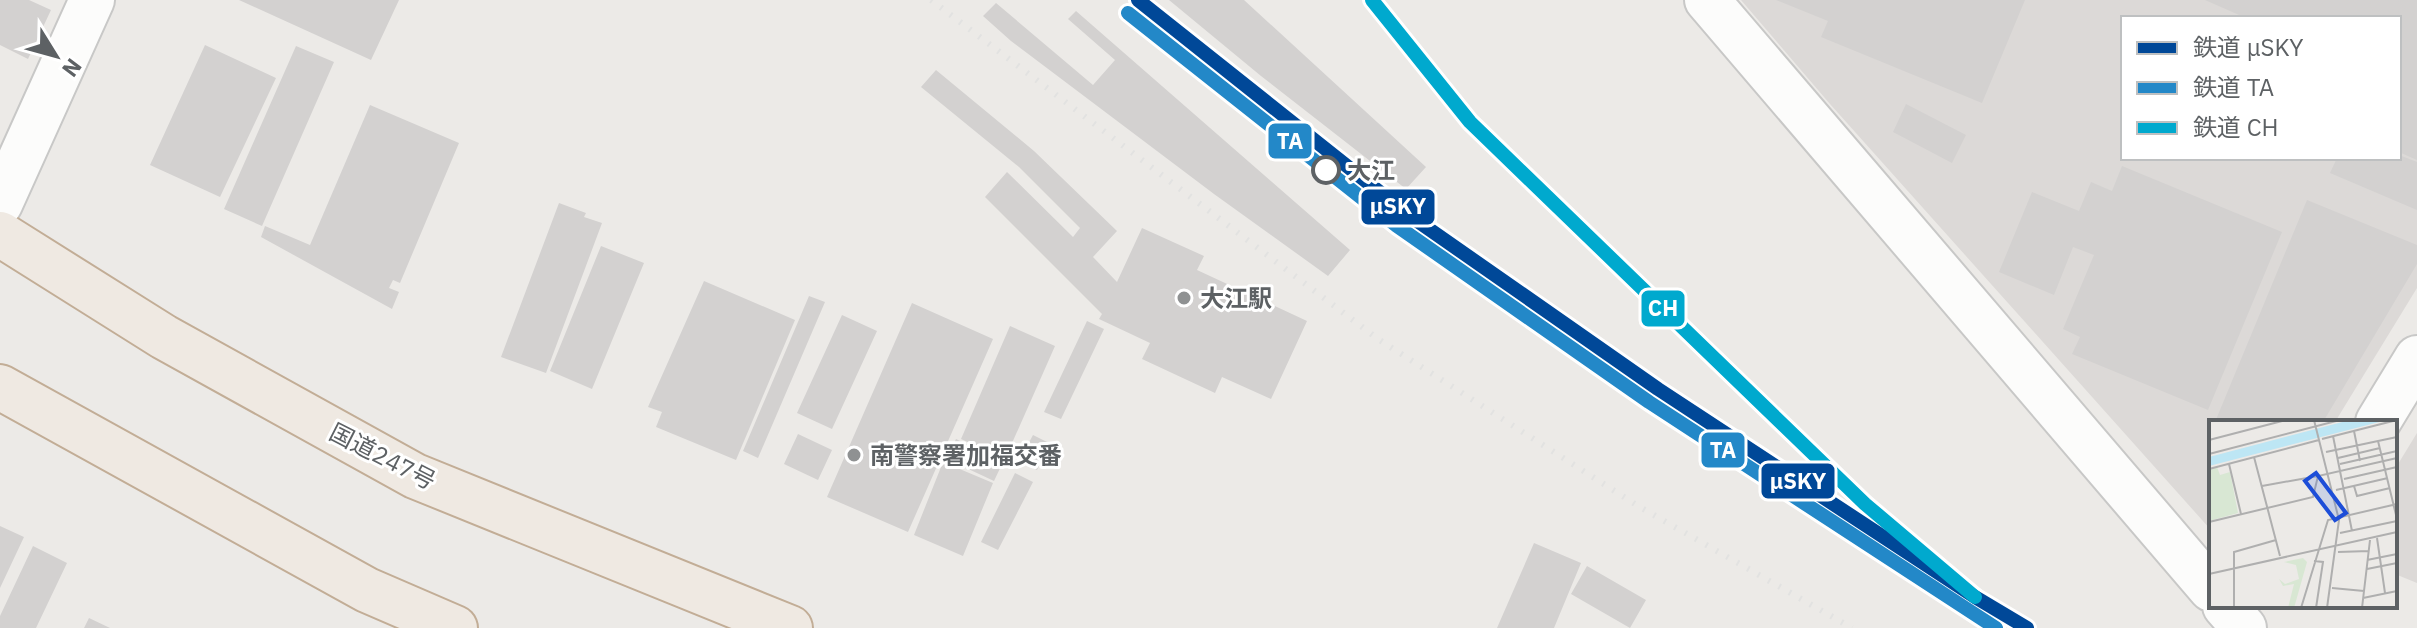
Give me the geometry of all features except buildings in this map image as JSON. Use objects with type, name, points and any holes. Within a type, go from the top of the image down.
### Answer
[{"type":"highway","name":"国道247号","points":[[0,234],[164,337],[415,476],[790,628]]},
{"type":"highway","points":[[0,387],[367,590],[455,628]]},
{"type":"street","points":[[0,204],[92,0]]},
{"type":"street","points":[[1707,0],[2209,587]]},
{"type":"street","points":[[2379,420],[2417,358]]},
{"type":"street","points":[[2227,608],[2244,628]]},
{"type":"street","points":[[2251,628],[2264,608]]},
{"type":"shaded area","points":[[1741,0],[2417,0],[2417,288],[2336,420],[2209,420],[2209,528],[1830,104]]},
{"type":"shaded area","points":[[2417,433],[2417,583],[2397,575],[2397,466]]},
{"type":"railway","points":[[931,0],[1378,339],[1638,506],[1852,628]]},
{"type":"rail line","name":"μSKY","points":[[1138,0],[1406,213],[1658,389],[2027,628]]},
{"type":"rail line","name":"CH","points":[[1372,0],[1470,122],[1865,504],[1975,597]]},
{"type":"rail line","name":"TA","points":[[1128,13],[1397,226],[1649,402],[1996,628]]},
{"type":"place","name":"大江","points":[[1326,170]]},
{"type":"place","name":"大江駅","points":[[1184,298]]},
{"type":"place","name":"南警察署加福交番","points":[[854,455]]}]
